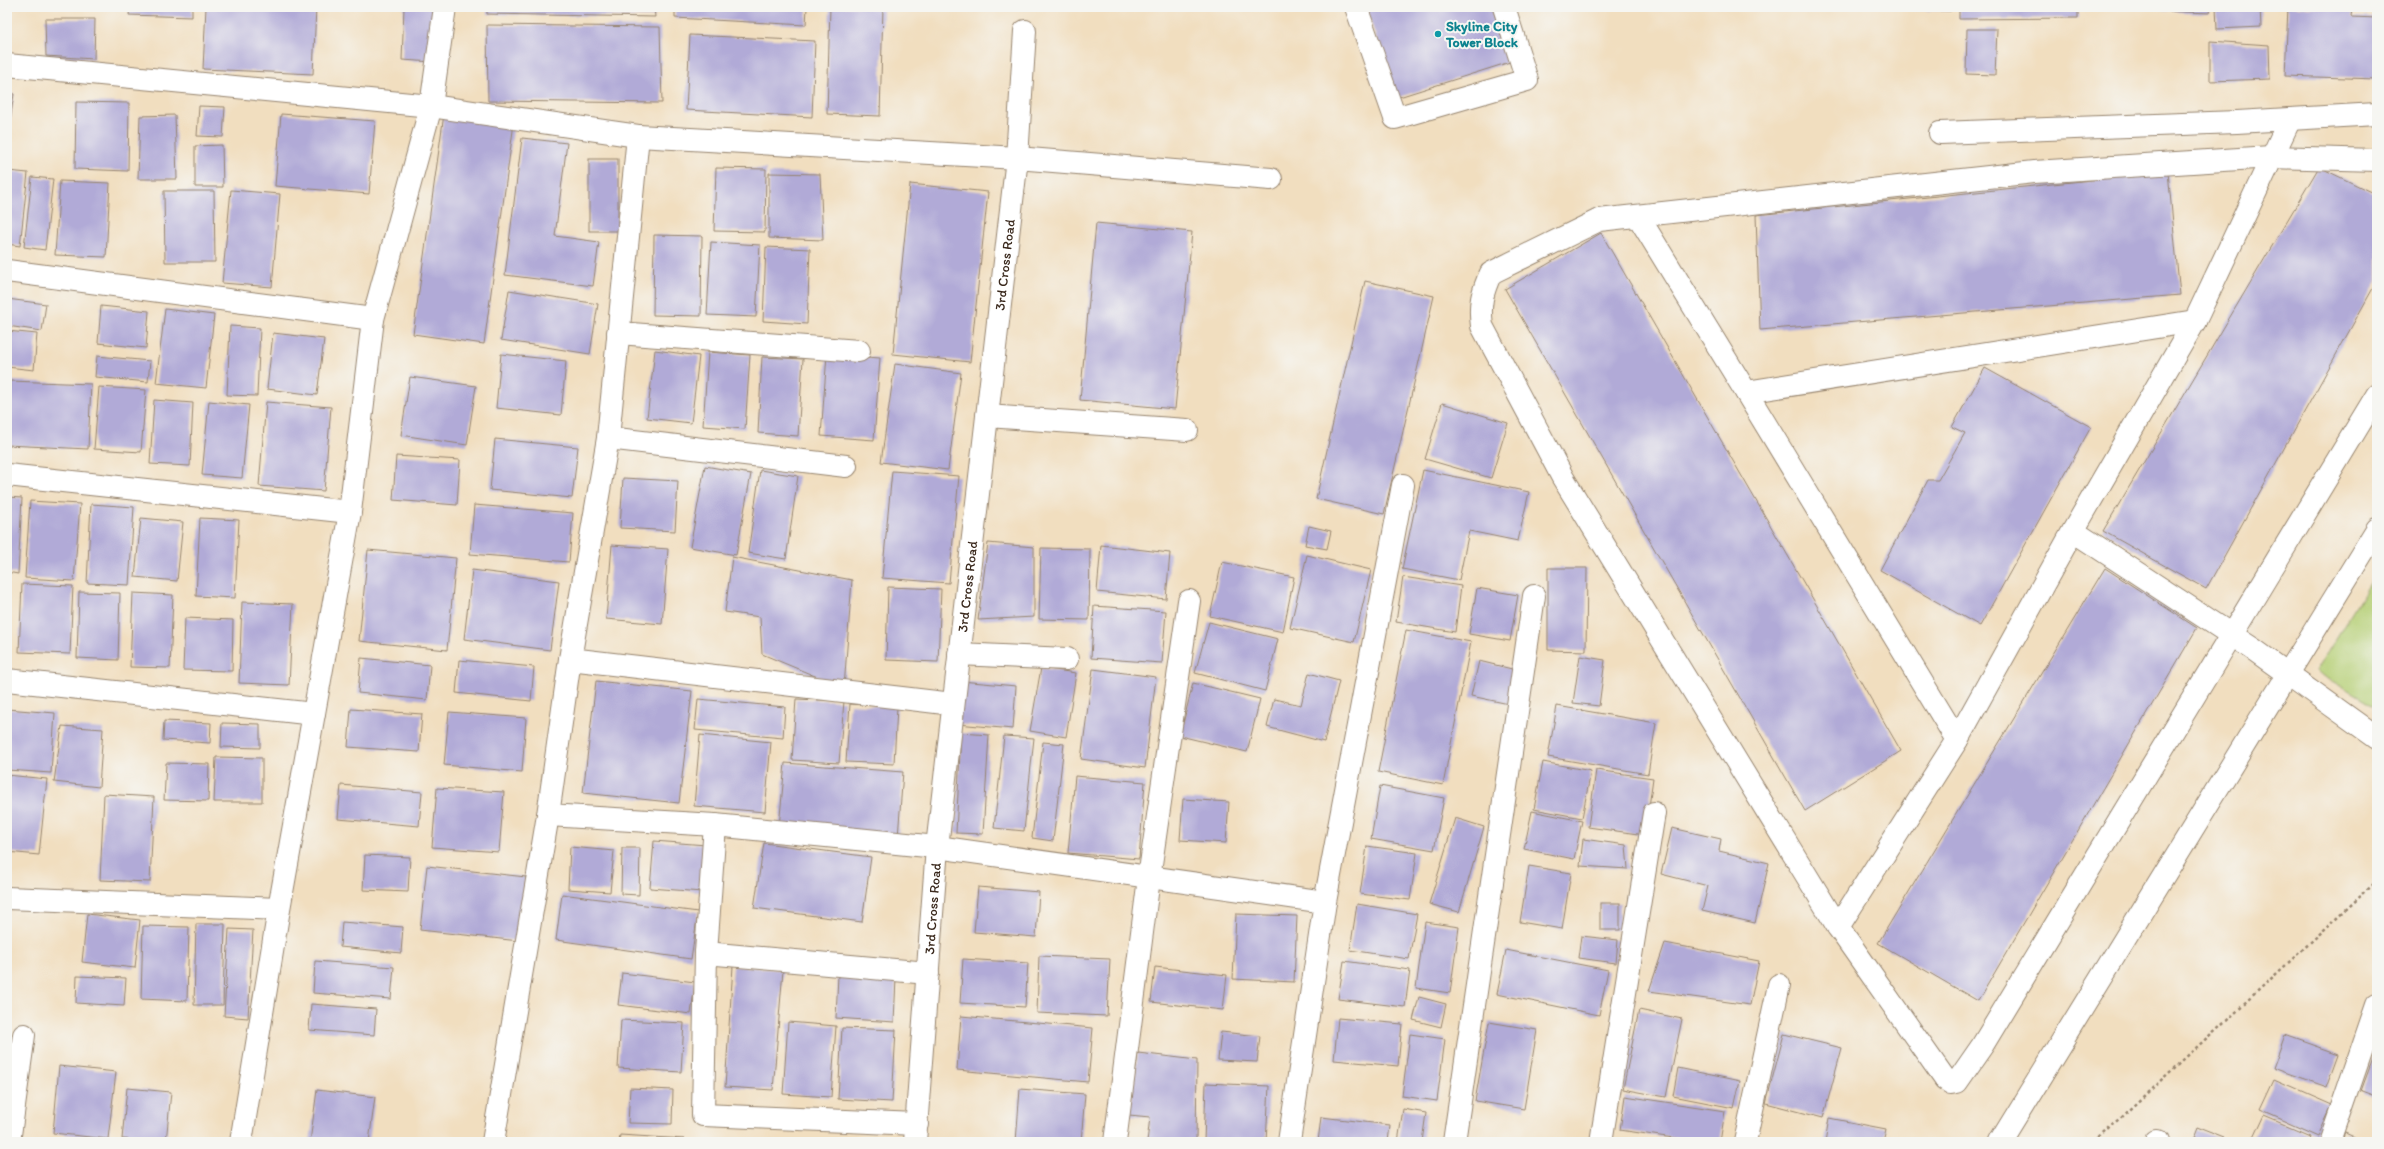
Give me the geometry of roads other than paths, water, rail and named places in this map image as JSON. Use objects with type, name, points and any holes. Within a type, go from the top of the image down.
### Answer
[{"type":"street","points":[[241,1142],[279,909],[350,512],[373,320],[431,106],[445,7]]},
{"type":"street","points":[[1356,7],[1395,118],[1527,80],[1504,7]]},
{"type":"street","name":"3rd Cross Road","points":[[916,1133],[937,847],[1017,158],[1025,31]]},
{"type":"street","points":[[7,65],[431,106],[638,136],[1017,158],[1271,180]]},
{"type":"street","points":[[1940,133],[2290,119],[2377,114]]},
{"type":"street","points":[[1838,927],[1957,740],[2073,531],[2194,321],[2290,119]]},
{"type":"street","points":[[494,1142],[548,815],[570,659],[608,438],[638,136]]},
{"type":"street","points":[[2377,160],[2271,157],[2034,172],[1599,220],[1492,273],[1483,290],[1480,307],[1482,326],[1563,478],[1838,927],[1945,1079],[1951,1082],[1957,1082],[1982,1046],[2377,395]]},
{"type":"street","points":[[1638,216],[1957,740]]},
{"type":"street","points":[[7,271],[373,320]]},
{"type":"street","points":[[1746,392],[2194,321]]},
{"type":"street","points":[[618,333],[859,351]]},
{"type":"street","points":[[987,416],[1187,430]]},
{"type":"street","points":[[608,438],[846,466]]},
{"type":"street","points":[[7,475],[350,512]]},
{"type":"street","points":[[1289,1142],[1325,902],[1403,485]]},
{"type":"street","points":[[2000,1142],[2377,529]]},
{"type":"street","points":[[2073,531],[2231,634],[2377,738]]},
{"type":"street","points":[[1454,1142],[1534,596]]},
{"type":"street","points":[[1115,1142],[1148,878],[1189,601]]},
{"type":"street","points":[[959,654],[1067,659]]},
{"type":"street","points":[[570,659],[953,704]]},
{"type":"street","points":[[7,680],[314,714]]},
{"type":"street","points":[[1601,1142],[1654,813]]},
{"type":"street","points":[[548,815],[715,825],[937,847],[1325,902]]},
{"type":"street","points":[[715,825],[706,953],[703,1115],[916,1133]]},
{"type":"street","points":[[7,898],[279,909]]},
{"type":"street","points":[[706,953],[928,973]]},
{"type":"street","points":[[1745,1142],[1779,985]]},
{"type":"street","points":[[2330,1142],[2377,1005]]},
{"type":"street","points":[[9,1142],[24,1035]]},
{"type":"place","name":"Skyline City Tower Block","points":[[1438,34]]}]
